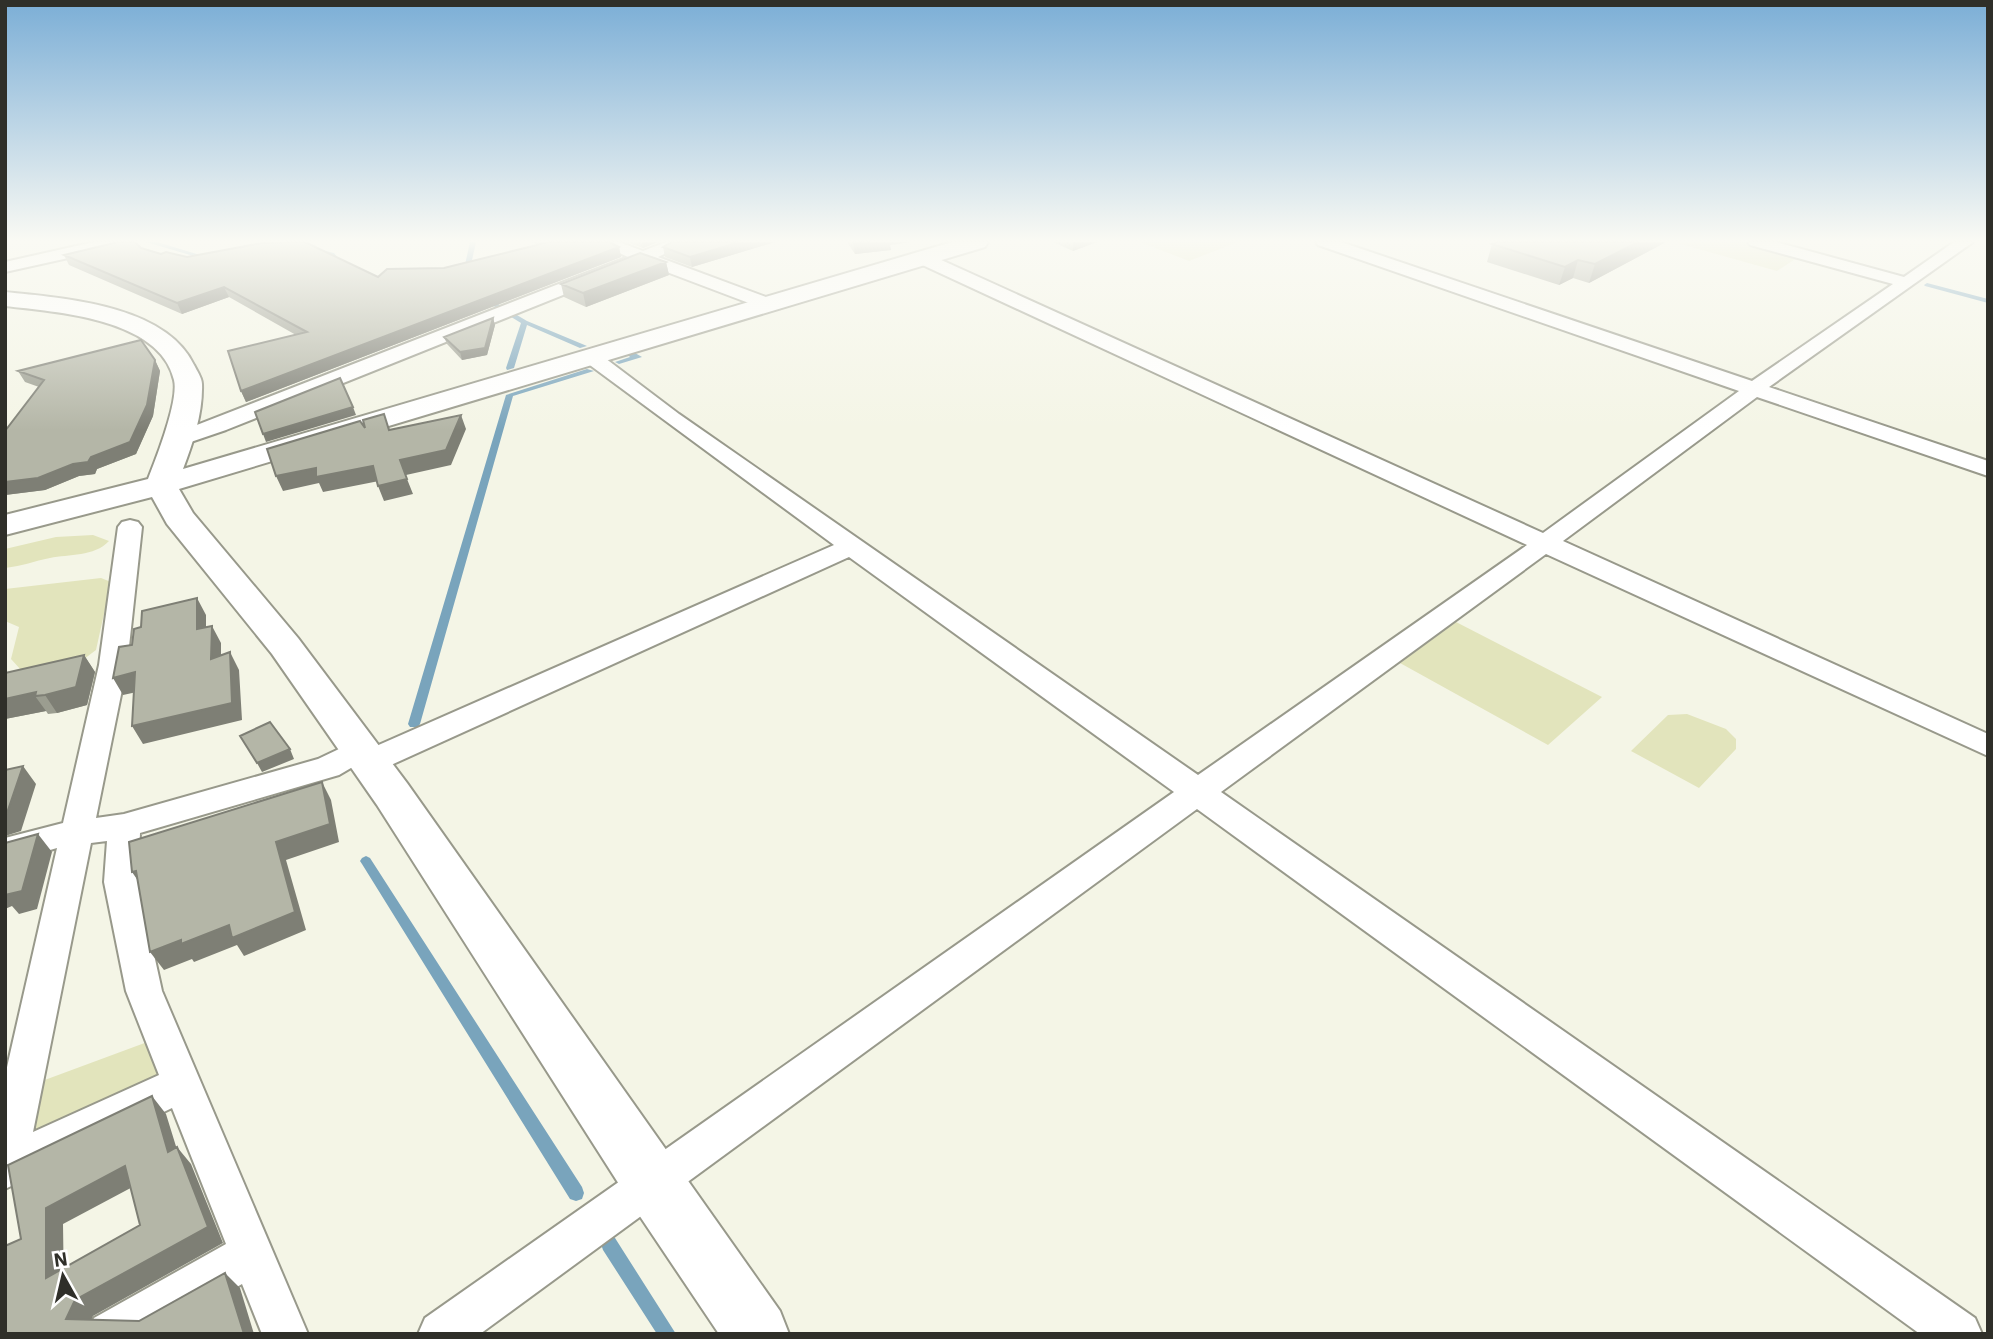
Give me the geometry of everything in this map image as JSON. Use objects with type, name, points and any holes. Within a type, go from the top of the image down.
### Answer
[{"type":"street","points":[[54,304],[102,314],[136,325],[161,340],[177,356],[189,382],[179,440],[161,485]]},
{"type":"street","points":[[179,440],[526,304]]},
{"type":"street","points":[[5,525],[161,485],[766,304]]},
{"type":"street","points":[[1023,304],[1988,746]]},
{"type":"street","points":[[1507,304],[1988,469]]},
{"type":"street","points":[[440,1334],[1545,544],[1754,389],[1877,304]]},
{"type":"street","points":[[590,356],[853,547],[1959,1334]]},
{"type":"street","points":[[161,485],[179,516],[285,646],[364,756],[757,1334]]},
{"type":"street","points":[[6,1167],[79,834],[118,638],[130,527]]},
{"type":"street","points":[[5,851],[56,836],[124,826],[364,756],[853,547]]},
{"type":"street","points":[[124,826],[121,881],[144,991],[285,1334]]},
{"type":"street","points":[[6,1167],[183,1083]]},
{"type":"street","points":[[110,1334],[253,1253]]},
{"type":"green space","points":[[93,535],[109,541],[89,552],[5,568],[5,549],[56,537]]},
{"type":"green space","points":[[101,578],[111,582],[96,650],[84,659],[21,670],[11,659],[19,627],[5,621],[5,589]]},
{"type":"green space","points":[[1456,622],[1602,697],[1548,745],[1400,663]]},
{"type":"green space","points":[[1687,714],[1726,729],[1736,739],[1736,749],[1699,788],[1631,751],[1668,715]]},
{"type":"green space","points":[[150,1041],[166,1082],[31,1145],[42,1081]]},
{"type":"building","points":[[256,304],[468,304],[241,391],[228,351],[307,332]]},
{"type":"building","points":[[493,318],[485,348],[460,352],[444,337]]},
{"type":"building","points":[[141,340],[155,360],[147,405],[130,442],[91,457],[88,462],[73,464],[38,478],[5,482],[5,431],[44,380],[18,371]]},
{"type":"building","points":[[340,378],[353,407],[263,434],[255,412]]},
{"type":"building","points":[[384,414],[389,430],[461,415],[446,450],[400,460],[407,479],[378,486],[373,466],[316,477],[316,468],[276,476],[267,449],[360,421],[365,428],[363,420]]},
{"type":"building","points":[[197,598],[197,629],[212,626],[211,659],[230,652],[232,703],[132,726],[135,672],[113,678],[119,647],[132,645],[134,629],[141,627],[142,611]]},
{"type":"building","points":[[84,655],[76,687],[45,695],[35,696],[36,692],[5,699],[5,673]]},
{"type":"building","points":[[270,722],[290,749],[257,763],[240,736]]},
{"type":"building","points":[[23,766],[7,813],[5,814],[5,770]]},
{"type":"building","points":[[322,782],[330,824],[276,842],[295,912],[232,938],[229,925],[181,944],[181,940],[150,952],[136,871],[132,872],[129,842]]},
{"type":"building","points":[[38,834],[22,891],[5,895],[5,843]]},
{"type":"building","points":[[152,1096],[168,1152],[177,1147],[208,1227],[75,1300],[66,1319],[139,1321],[225,1273],[244,1334],[5,1334],[5,1246],[21,1239],[8,1165]],"holes":[[[125,1166],[140,1225],[46,1278],[46,1208]]]},
{"type":"waterway","points":[[495,304],[525,322]]},
{"type":"waterway","points":[[510,368],[525,322]]},
{"type":"waterway","points":[[525,322],[583,346]]},
{"type":"waterway","points":[[619,362],[638,357],[632,355]]},
{"type":"waterway","points":[[414,724],[510,395],[590,371]]},
{"type":"waterway","points":[[366,861],[576,1193]]},
{"type":"waterway","points":[[609,1244],[667,1334]]}]
